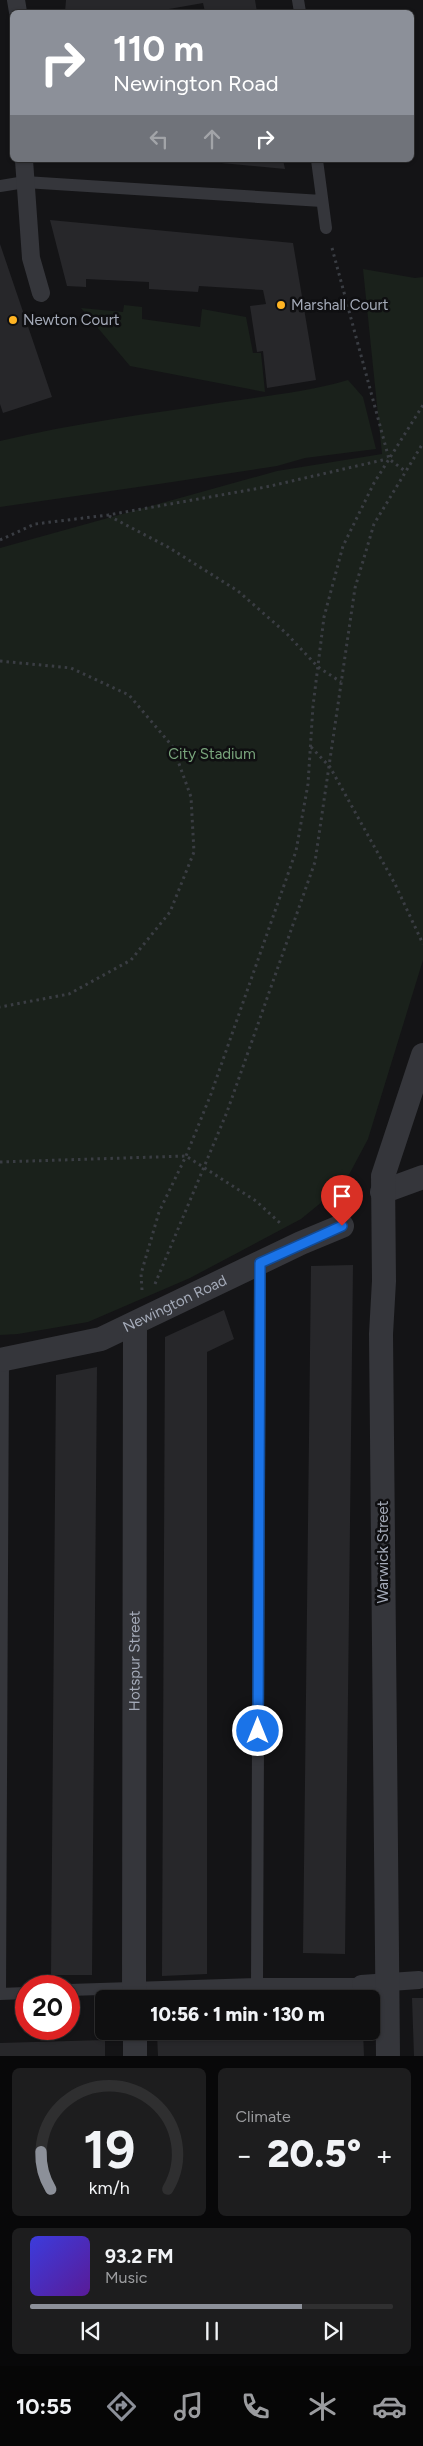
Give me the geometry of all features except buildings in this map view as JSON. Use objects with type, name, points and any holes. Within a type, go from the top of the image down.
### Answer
[{"type":"street","points":[[24,162],[31,258],[41,293]]},
{"type":"street","name":"Warwick Street","points":[[388,2056],[381,1334],[384,1281],[382,1192],[383,1176],[422,1064]]},
{"type":"street","points":[[382,1192],[423,1177]]},
{"type":"street","name":"Newington Road","points":[[2,1360],[101,1339],[136,1325],[301,1243],[342,1226]]},
{"type":"street","name":"Hotspur Street","points":[[134,1990],[136,1325]]},
{"type":"street","points":[[361,1984],[421,1980]]},
{"type":"street","points":[[135,2040],[135,2056]]},
{"type":"lane","points":[[317,162],[326,228]]},
{"type":"lane","points":[[0,186],[25,182],[322,201]]},
{"type":"lane","points":[[257,1984],[260,1263]]},
{"type":"lane","points":[[2,1360],[0,1994],[15,1993]]},
{"type":"lane","points":[[175,1990],[257,1984],[361,1984]]},
{"type":"lane","points":[[80,1991],[95,1991]]},
{"type":"path","points":[[326,228],[388,459],[405,472]]},
{"type":"path","points":[[136,1325],[142,1299],[141,1274],[159,1212],[186,1156],[211,1094],[296,851],[308,784],[324,617],[343,546],[374,483],[423,405]]},
{"type":"path","points":[[151,1289],[227,1112],[315,862],[355,588],[374,524],[423,443]]},
{"type":"path","points":[[0,540],[35,524],[108,515],[266,487],[388,459]]},
{"type":"path","points":[[108,515],[168,547],[238,591],[286,633],[318,667],[341,682]]},
{"type":"path","points":[[0,661],[70,668],[129,695],[173,747],[191,797],[194,852],[170,912],[131,960],[69,994],[0,1007]]},
{"type":"path","points":[[311,747],[330,767],[395,884],[423,944]]},
{"type":"path","points":[[0,1162],[186,1156],[256,1201],[301,1243]]},
{"type":"green space","name":"City Stadium","points":[[363,269],[415,278],[423,277],[423,960],[368,1139],[344,1184],[301,1219],[190,1278],[88,1322],[18,1334],[0,1335],[0,548],[277,471],[382,454]]},
{"type":"green space","points":[[124,305],[142,307],[142,319],[200,327],[202,309],[246,317],[253,353],[261,353],[265,392],[130,366],[81,308],[123,312]]},
{"type":"green space","points":[[348,380],[363,397],[376,449],[305,458],[277,466],[0,507],[0,441],[84,424],[302,391]]},
{"type":"place","name":"Marshall Court","points":[[281,305]]},
{"type":"place","name":"Newton Court","points":[[13,320]]},
{"type":"route","points":[[258,1731],[260,1263],[342,1226]]}]
